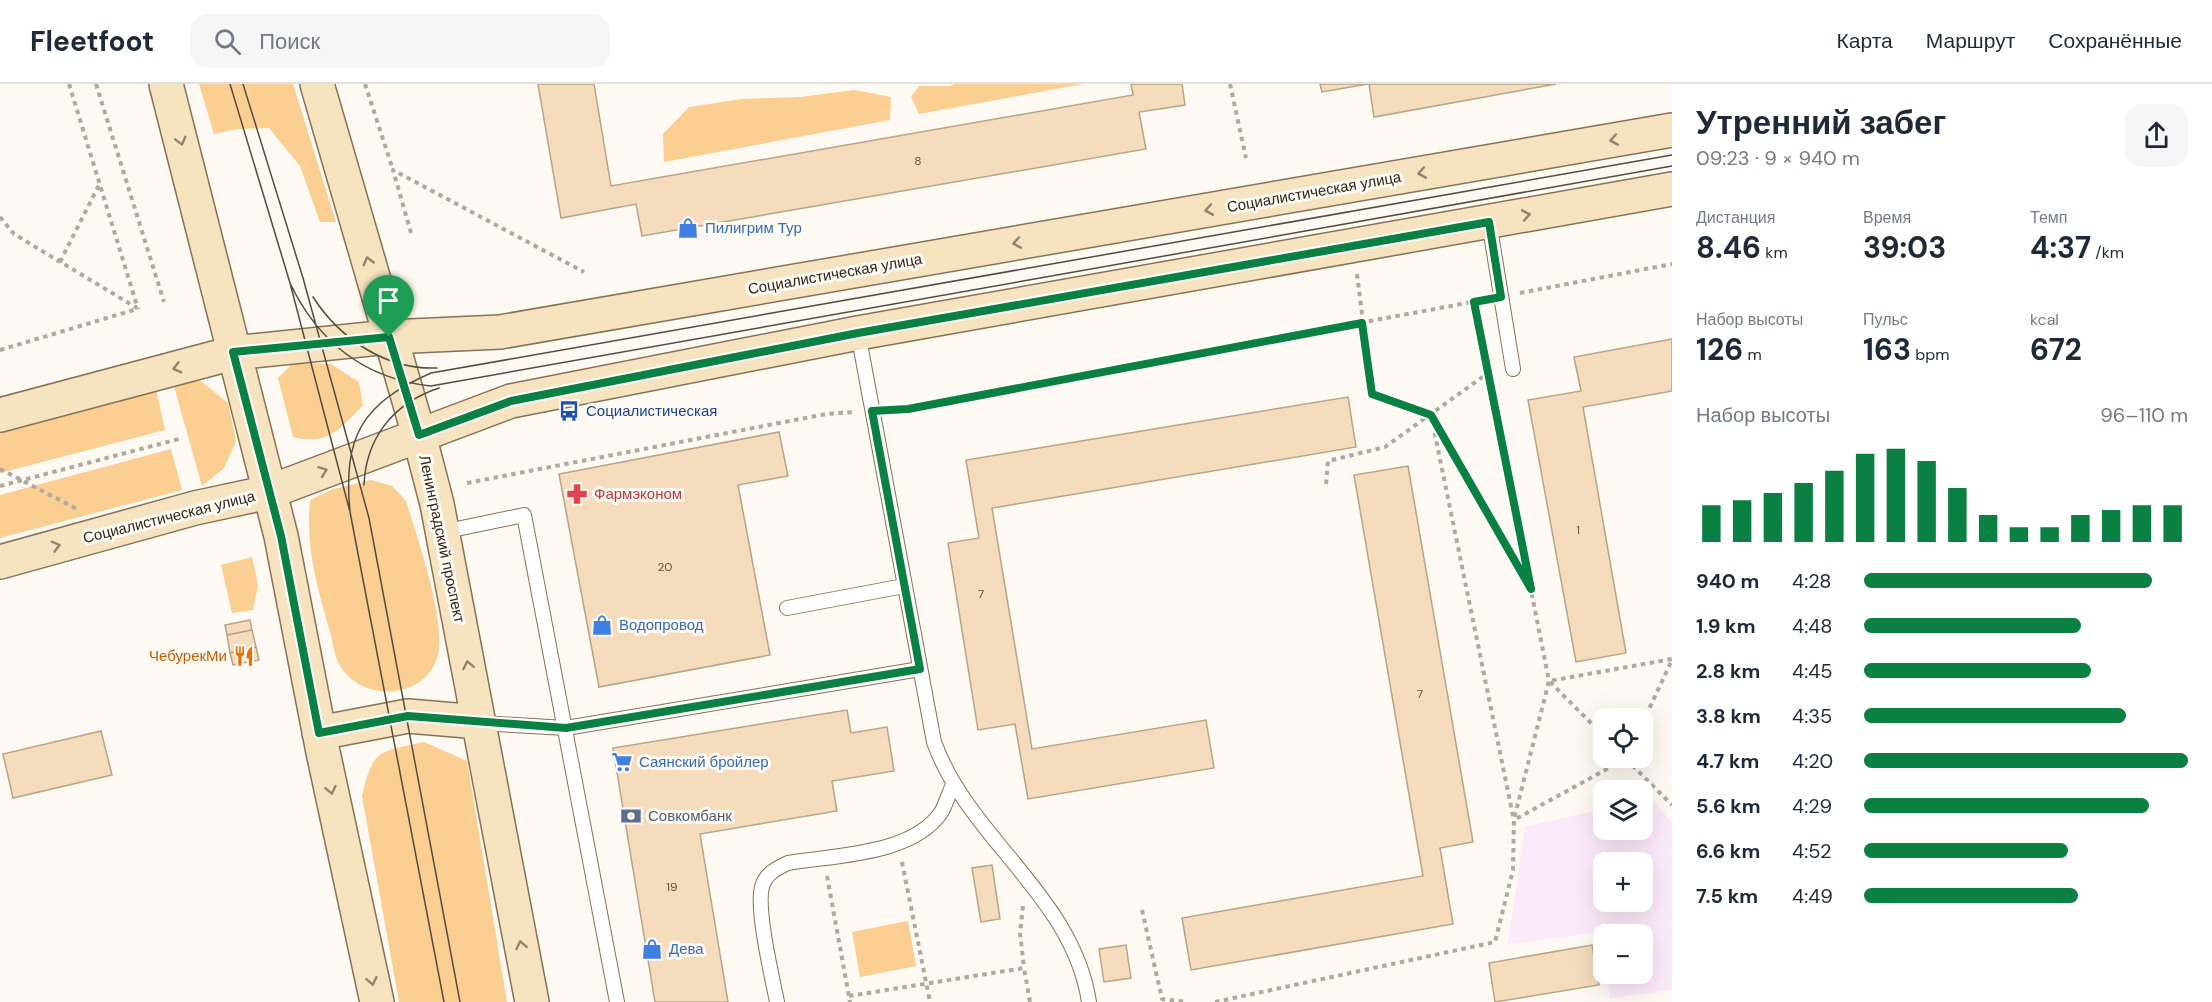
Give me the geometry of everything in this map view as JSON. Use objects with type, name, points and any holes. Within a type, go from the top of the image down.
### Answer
[{"type":"street","points":[[166,84],[281,536],[319,733],[377,1002]]},
{"type":"street","name":"Ленинградский проспект","points":[[317,84],[419,435],[442,532],[532,1002]]},
{"type":"street","name":"Социалистическая улица","points":[[0,415],[233,352],[389,337],[500,332],[1672,130]]},
{"type":"street","name":"Социалистическая улица","points":[[0,562],[195,508],[269,492],[511,401],[858,333],[1672,189]]},
{"type":"street","points":[[319,733],[408,716],[478,723]]},
{"type":"lane","points":[[1489,222],[1513,369]]},
{"type":"lane","points":[[858,333],[934,742],[953,785],[1062,925],[1080,968],[1089,1002]]},
{"type":"lane","points":[[442,532],[524,515],[617,1002]]},
{"type":"lane","points":[[787,608],[904,586]]},
{"type":"lane","points":[[478,723],[566,728],[920,669]]},
{"type":"lane","points":[[777,1002],[760,901],[762,888],[775,868],[788,863],[898,844],[929,826],[942,811],[953,785]]},
{"type":"path","points":[[69,84],[138,309]]},
{"type":"path","points":[[96,84],[164,302]]},
{"type":"path","points":[[365,84],[411,233]]},
{"type":"path","points":[[1230,84],[1246,158]]},
{"type":"path","points":[[393,170],[584,272]]},
{"type":"path","points":[[60,262],[99,184]]},
{"type":"path","points":[[0,217],[14,234],[138,309]]},
{"type":"path","points":[[467,483],[826,414],[908,409],[1672,264]]},
{"type":"path","points":[[1356,265],[1372,394],[1431,415],[1531,589]]},
{"type":"path","points":[[1474,302],[1549,681],[1514,819]]},
{"type":"path","points":[[0,350],[138,309]]},
{"type":"path","points":[[1326,484],[1328,461],[1385,447],[1488,373]]},
{"type":"path","points":[[1215,1002],[1495,942],[1513,870],[1514,819],[1431,415]]},
{"type":"path","points":[[0,486],[179,439]]},
{"type":"path","points":[[0,469],[116,530]]},
{"type":"path","points":[[1549,681],[1672,660]]},
{"type":"path","points":[[1650,708],[1672,660]]},
{"type":"path","points":[[1549,681],[1593,725]]},
{"type":"path","points":[[1514,819],[1608,768]]},
{"type":"path","points":[[1636,768],[1672,805]]},
{"type":"path","points":[[898,844],[930,1002]]},
{"type":"path","points":[[823,857],[850,1002]]},
{"type":"path","points":[[1027,880],[1020,933],[1030,1002]]},
{"type":"path","points":[[1142,910],[1162,999],[1187,1002]]},
{"type":"path","points":[[849,996],[1024,968]]},
{"type":"shaded area","points":[[199,84],[293,84],[336,222],[320,222],[300,166],[269,128],[237,129],[214,134]]},
{"type":"shaded area","points":[[1083,84],[919,114],[911,97],[919,86]]},
{"type":"shaded area","points":[[854,90],[891,97],[890,120],[664,162],[663,134],[689,107],[742,99],[801,97]]},
{"type":"shaded area","points":[[293,363],[331,364],[359,382],[363,405],[340,428],[325,437],[305,439],[293,437],[278,378]]},
{"type":"shaded area","points":[[201,381],[228,403],[236,441],[224,468],[202,486],[173,383]]},
{"type":"shaded area","points":[[155,385],[165,430],[0,473],[0,426]]},
{"type":"shaded area","points":[[171,449],[182,490],[0,538],[0,495]]},
{"type":"shaded area","points":[[371,480],[392,486],[406,501],[437,613],[439,648],[434,665],[425,678],[397,691],[381,691],[365,687],[351,679],[340,666],[335,655],[311,551],[310,500],[333,489]]},
{"type":"shaded area","points":[[252,557],[258,585],[253,610],[232,613],[221,565]]},
{"type":"shaded area","points":[[424,742],[467,761],[507,1002],[399,1002],[362,796],[370,769],[380,755],[396,748]]},
{"type":"shaded area","points":[[1653,800],[1672,823],[1672,990],[1610,998],[1608,984],[1653,984],[1653,924],[1593,924],[1593,933],[1508,944],[1525,827],[1593,811],[1593,840],[1653,840]]},
{"type":"shaded area","points":[[908,921],[916,966],[860,977],[852,932]]},
{"type":"building","points":[[538,84],[594,84],[611,186],[1133,95],[1131,84],[1182,84],[1185,105],[1139,112],[1146,149],[642,236],[636,204],[561,218]]},
{"type":"building","points":[[1320,84],[1368,84],[1322,92]]},
{"type":"building","points":[[1369,84],[1556,84],[1374,117]]},
{"type":"building","points":[[1672,339],[1672,391],[1583,407],[1626,653],[1576,662],[1528,400],[1581,391],[1574,357]]},
{"type":"building","points":[[1348,397],[1356,447],[992,508],[1032,749],[1206,720],[1214,768],[1028,799],[1015,724],[978,730],[948,543],[979,538],[966,460]]},
{"type":"building","points":[[779,432],[788,476],[738,485],[770,655],[599,687],[559,474]]},
{"type":"building","points":[[1408,466],[1473,842],[1440,848],[1453,924],[1191,970],[1182,918],[1423,876],[1354,475]]},
{"type":"building","points":[[250,620],[252,630],[227,635],[225,625]]},
{"type":"building","points":[[252,630],[256,647],[230,653],[227,635]]},
{"type":"building","points":[[256,647],[259,660],[233,665],[230,653]]},
{"type":"building","points":[[847,710],[851,733],[887,727],[894,771],[832,781],[837,811],[700,834],[728,1002],[655,1002],[613,748]]},
{"type":"building","points":[[101,731],[112,775],[13,798],[3,754]]},
{"type":"building","points":[[992,865],[1000,919],[981,922],[972,868]]},
{"type":"building","points":[[1126,945],[1131,978],[1104,982],[1099,949]]},
{"type":"building","points":[[1592,945],[1593,984],[1599,985],[1495,1002],[1489,963]]},
{"type":"tram line","points":[[230,84],[290,283],[350,512],[444,1002]]},
{"type":"tram line","points":[[243,84],[303,278],[369,518],[460,1002]]},
{"type":"tram line","points":[[350,512],[350,463],[354,443],[362,426],[373,411],[388,397],[431,373],[1672,155]]},
{"type":"tram line","points":[[290,283],[301,304],[315,323],[346,354],[385,375],[431,386],[1672,166]]},
{"type":"tram line","points":[[313,297],[337,326],[366,349],[400,364],[437,368]]},
{"type":"tram line","points":[[364,485],[370,452],[385,424],[409,403],[439,388]]},
{"type":"place","name":"Пилигрим Тур","points":[[688,228]]},
{"type":"place","name":"Социалистическая","points":[[569,411]]},
{"type":"place","name":"Фармэконом","points":[[577,494]]},
{"type":"place","name":"Водопровод","points":[[602,625]]},
{"type":"place","name":"ЧебурекМи","points":[[244,656]]},
{"type":"place","name":"Саянский бройлер","points":[[622,762]]},
{"type":"place","name":"Совкомбанк","points":[[631,816]]},
{"type":"place","name":"Дева","points":[[652,949]]},
{"type":"route","points":[[1489,222],[1501,297],[1474,302],[1531,589],[1431,415],[1372,394],[1362,323],[908,409],[872,411],[920,669],[566,728],[408,716],[319,733],[281,536],[233,352],[389,337],[419,435],[511,401],[858,333],[1489,222]]}]
